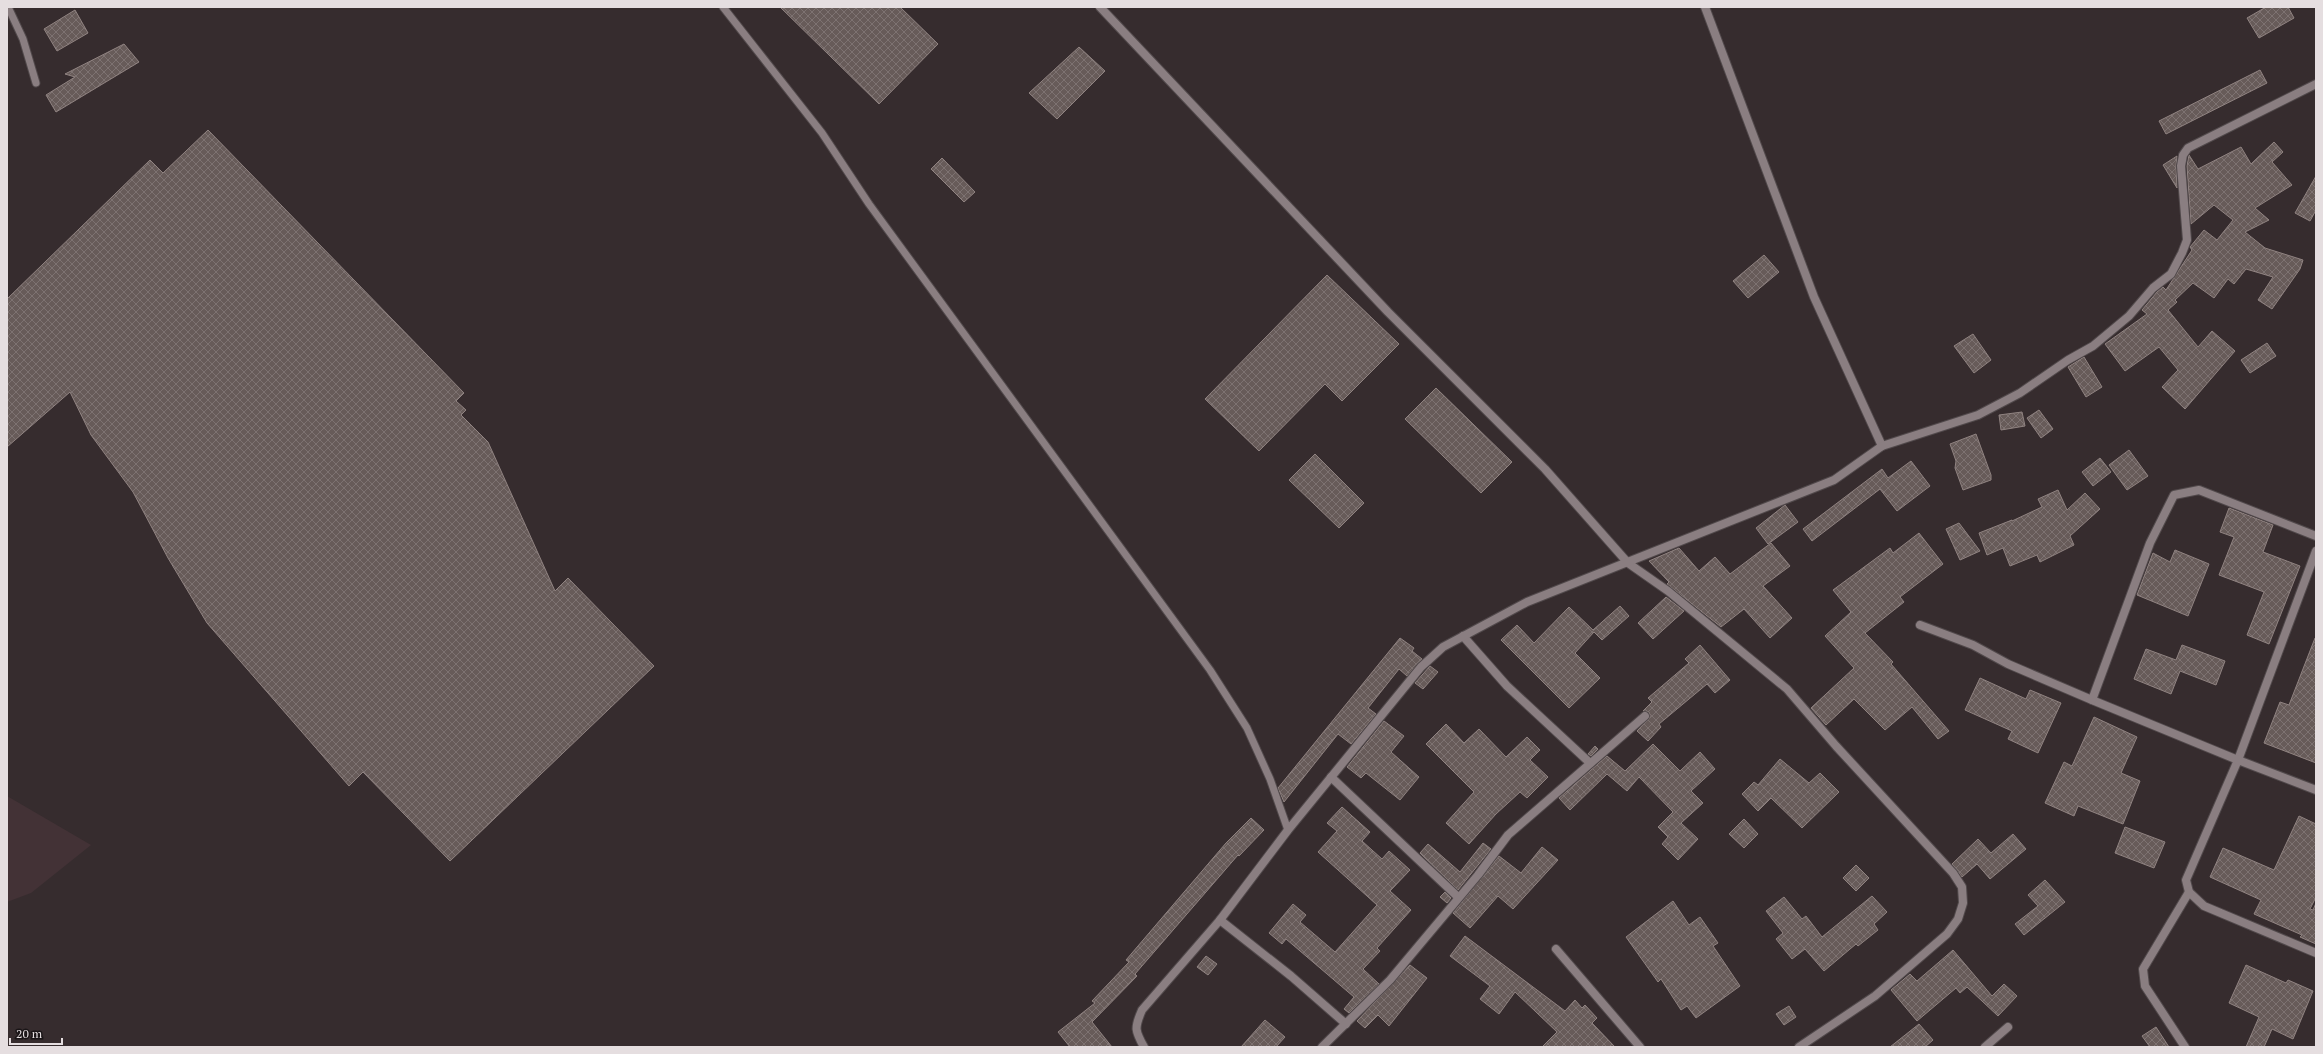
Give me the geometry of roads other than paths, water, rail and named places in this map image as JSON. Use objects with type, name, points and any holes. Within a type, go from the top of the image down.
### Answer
[{"type":"street","points":[[1100,7],[1382,306],[1544,470],[1628,563],[1668,591],[1787,688],[1836,746],[1953,873],[1962,887],[1963,903],[1958,919],[1947,934],[1875,996],[1799,1047]]},
{"type":"street","points":[[1705,7],[1814,297],[1882,446]]},
{"type":"street","points":[[1144,1047],[1136,1033],[1136,1022],[1142,1010],[1220,920],[1288,830],[1421,667],[1443,646],[1527,602],[1834,480],[1882,446],[1978,415],[2013,397],[2068,360],[2094,346],[2129,316],[2153,288],[2171,274],[2187,240],[2181,166],[2183,155],[2188,148],[2316,84]]},
{"type":"street","points":[[2092,700],[2150,544],[2174,495],[2199,490],[2316,536]]},
{"type":"street","points":[[2316,551],[2238,760],[2186,880],[2189,892],[2204,906],[2316,953]]},
{"type":"street","points":[[1920,625],[1973,645],[2008,664],[2092,700],[2238,760],[2316,790]]},
{"type":"street","points":[[1463,636],[1507,686],[1590,763]]},
{"type":"street","points":[[1322,1047],[1390,980],[1508,835],[1645,716]]},
{"type":"street","points":[[1331,777],[1458,897]]},
{"type":"street","points":[[2185,1047],[2145,986],[2143,969],[2189,892]]},
{"type":"street","points":[[1220,920],[1291,976],[1346,1024]]},
{"type":"street","points":[[1556,949],[1640,1047]]},
{"type":"street","points":[[1985,1047],[2008,1027]]},
{"type":"lane","points":[[8,7],[24,39],[36,83]]},
{"type":"lane","points":[[723,7],[822,133],[869,204],[1210,670],[1247,728],[1270,779],[1288,830]]}]
